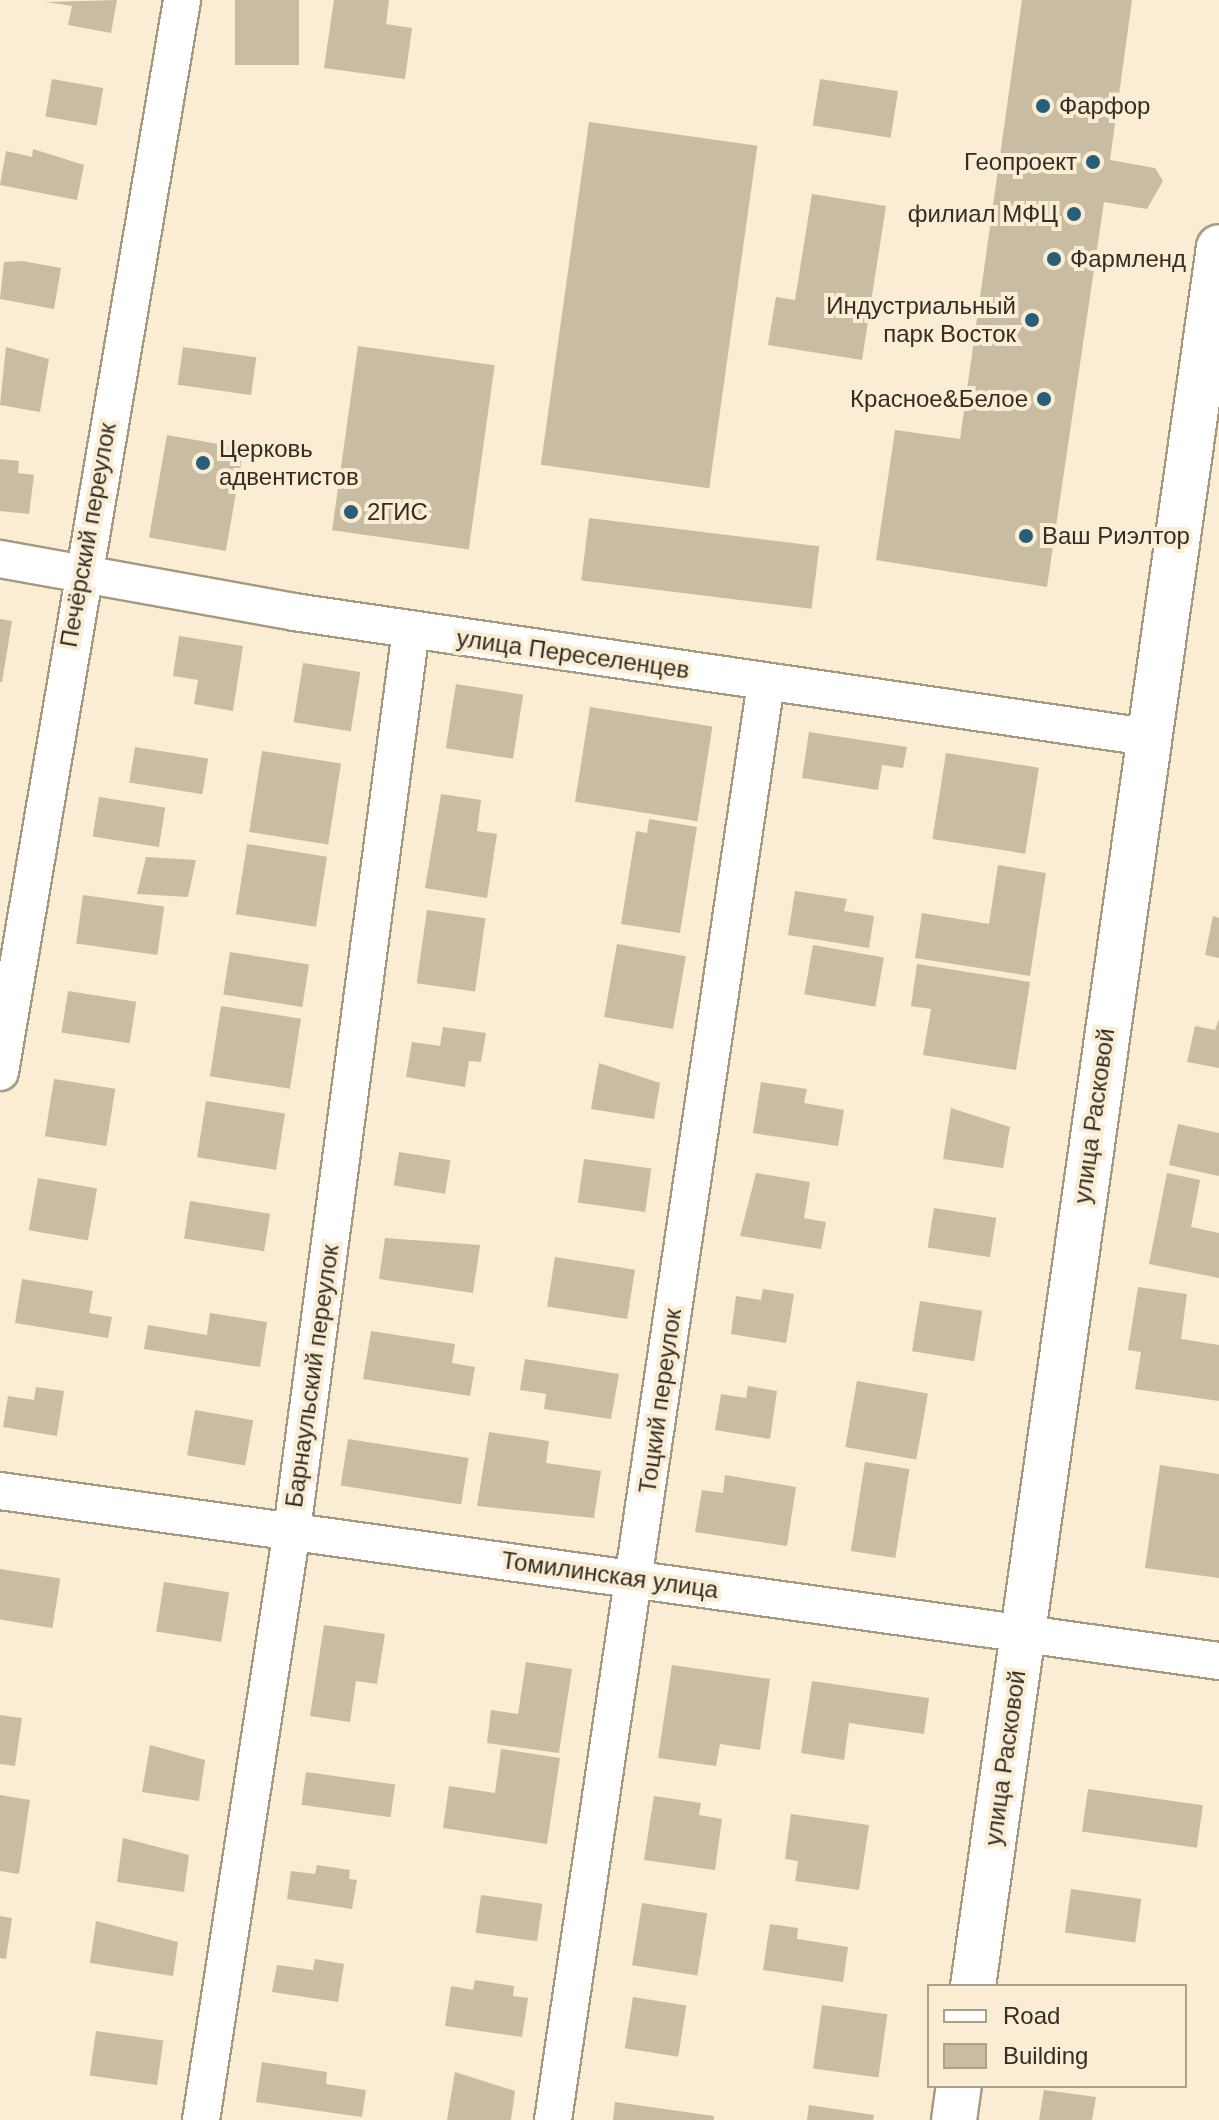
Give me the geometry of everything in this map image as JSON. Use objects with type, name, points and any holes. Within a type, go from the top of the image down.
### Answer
[{"type":"street","name":"Печёрский переулок","points":[[0,1072],[81,575],[182,0]]},
{"type":"street","name":"улица Расковой","points":[[973,1984],[1147,737],[1219,247]]},
{"type":"street","name":"улица Переселенцев","points":[[0,559],[411,630],[1147,737]]},
{"type":"street","name":"Барнаульский переулок","points":[[201,2120],[292,1530],[411,630]]},
{"type":"street","name":"Тоцкий переулок","points":[[553,2120],[766,682]]},
{"type":"street","name":"Томилинская улица","points":[[0,1491],[1219,1661]]},
{"type":"street","points":[[954,2120],[959,2088]]},
{"type":"building","points":[[117,0],[111,33],[68,25],[72,6],[46,2]]},
{"type":"building","points":[[235,0],[299,0],[299,65],[235,65]]},
{"type":"building","points":[[334,0],[389,0],[386,24],[412,28],[405,79],[324,68]]},
{"type":"building","name":"Индустриальный парк Восток","points":[[1022,0],[1132,0],[1110,160],[1155,168],[1163,181],[1147,209],[1104,202],[1047,587],[876,560],[895,430],[960,439]]},
{"type":"building","points":[[52,79],[103,88],[97,125],[45,116]]},
{"type":"building","points":[[820,79],[898,91],[891,138],[813,125]]},
{"type":"building","points":[[589,122],[757,146],[709,488],[541,465]]},
{"type":"building","points":[[33,149],[84,165],[77,200],[0,185],[6,151],[32,157]]},
{"type":"building","points":[[812,194],[886,206],[862,360],[768,345],[776,297],[795,300]]},
{"type":"building","points":[[22,261],[61,268],[54,309],[0,299],[4,262]]},
{"type":"building","points":[[358,346],[495,365],[469,549],[332,530]]},
{"type":"building","points":[[6,347],[49,359],[40,412],[0,405]]},
{"type":"building","points":[[183,347],[256,357],[251,395],[178,385]]},
{"type":"building","points":[[167,435],[244,449],[226,551],[149,537]]},
{"type":"building","points":[[0,459],[19,461],[18,473],[34,475],[29,514],[0,511]]},
{"type":"building","points":[[589,518],[819,546],[812,609],[581,581]]},
{"type":"building","points":[[0,619],[12,621],[2,682],[0,682]]},
{"type":"building","points":[[179,636],[243,646],[233,711],[194,704],[198,680],[173,676]]},
{"type":"building","points":[[303,663],[360,672],[351,731],[294,722]]},
{"type":"building","points":[[456,684],[523,695],[513,759],[446,748]]},
{"type":"building","points":[[590,707],[712,726],[697,821],[575,802]]},
{"type":"building","points":[[809,732],[907,747],[903,768],[882,765],[878,790],[802,778]]},
{"type":"building","points":[[135,747],[208,759],[202,794],[129,783]]},
{"type":"building","points":[[262,751],[341,764],[328,845],[249,832]]},
{"type":"building","points":[[946,753],[1039,768],[1025,854],[932,839]]},
{"type":"building","points":[[441,794],[481,800],[477,831],[497,834],[487,898],[425,888]]},
{"type":"building","points":[[99,797],[165,807],[159,847],[93,837]]},
{"type":"building","points":[[649,819],[697,827],[680,933],[621,924],[636,831],[647,833]]},
{"type":"building","points":[[247,844],[327,857],[316,927],[236,914]]},
{"type":"building","points":[[146,857],[196,860],[188,897],[137,894]]},
{"type":"building","points":[[998,865],[1046,873],[1030,976],[915,958],[922,913],[989,924]]},
{"type":"building","points":[[795,891],[847,899],[844,911],[874,916],[869,948],[788,935]]},
{"type":"building","points":[[83,895],[164,906],[157,955],[76,944]]},
{"type":"building","points":[[427,910],[485,918],[475,991],[417,983]]},
{"type":"building","points":[[1213,916],[1219,918],[1219,958],[1205,955]]},
{"type":"building","points":[[617,944],[686,956],[673,1029],[604,1017]]},
{"type":"building","points":[[813,945],[884,958],[875,1007],[804,994]]},
{"type":"building","points":[[230,952],[309,965],[302,1007],[223,994]]},
{"type":"building","points":[[917,964],[1030,982],[1016,1070],[923,1055],[931,1009],[911,1006]]},
{"type":"building","points":[[68,991],[136,1002],[130,1043],[61,1032]]},
{"type":"building","points":[[221,1006],[301,1019],[290,1089],[210,1076]]},
{"type":"building","points":[[1219,1019],[1219,1068],[1187,1062],[1195,1026],[1215,1030]]},
{"type":"building","points":[[443,1027],[486,1033],[481,1062],[469,1061],[465,1087],[406,1077],[412,1042],[440,1046]]},
{"type":"building","points":[[599,1063],[660,1083],[654,1119],[591,1109]]},
{"type":"building","points":[[54,1079],[115,1089],[106,1146],[45,1136]]},
{"type":"building","points":[[761,1082],[807,1089],[804,1103],[844,1110],[838,1146],[753,1133]]},
{"type":"building","points":[[206,1101],[285,1114],[276,1170],[197,1157]]},
{"type":"building","points":[[951,1108],[1010,1127],[1003,1168],[943,1159]]},
{"type":"building","points":[[1178,1124],[1219,1133],[1219,1176],[1169,1165]]},
{"type":"building","points":[[399,1152],[450,1160],[445,1194],[394,1186]]},
{"type":"building","points":[[584,1159],[651,1168],[645,1212],[578,1203]]},
{"type":"building","points":[[756,1173],[810,1182],[804,1218],[826,1222],[821,1249],[740,1236]]},
{"type":"building","points":[[1167,1173],[1200,1180],[1191,1227],[1219,1233],[1219,1278],[1149,1264]]},
{"type":"building","points":[[38,1178],[97,1188],[88,1241],[29,1230]]},
{"type":"building","points":[[190,1201],[270,1214],[264,1251],[184,1239]]},
{"type":"building","points":[[934,1208],[996,1218],[990,1257],[928,1248]]},
{"type":"building","points":[[385,1238],[480,1245],[473,1293],[379,1279]]},
{"type":"building","points":[[555,1257],[635,1270],[627,1319],[547,1306]]},
{"type":"building","points":[[22,1279],[93,1291],[89,1313],[112,1317],[108,1338],[15,1323]]},
{"type":"building","points":[[1138,1287],[1187,1294],[1181,1339],[1219,1345],[1219,1401],[1135,1389],[1141,1352],[1128,1350]]},
{"type":"building","points":[[763,1289],[794,1294],[786,1343],[731,1334],[736,1296],[761,1300]]},
{"type":"building","points":[[920,1301],[982,1311],[974,1361],[912,1351]]},
{"type":"building","points":[[210,1313],[267,1322],[260,1367],[144,1349],[148,1325],[207,1335]]},
{"type":"building","points":[[371,1331],[455,1344],[452,1363],[475,1367],[470,1396],[363,1379]]},
{"type":"building","points":[[525,1359],[619,1374],[611,1419],[544,1409],[546,1394],[520,1390]]},
{"type":"building","points":[[857,1381],[928,1394],[916,1459],[845,1447]]},
{"type":"building","points":[[748,1386],[777,1391],[770,1439],[715,1430],[721,1394],[746,1398]]},
{"type":"building","points":[[36,1387],[64,1391],[57,1436],[3,1427],[8,1396],[34,1400]]},
{"type":"building","points":[[195,1410],[253,1420],[245,1466],[187,1455]]},
{"type":"building","points":[[489,1432],[549,1441],[546,1463],[601,1471],[594,1518],[477,1506]]},
{"type":"building","points":[[348,1439],[468,1458],[461,1505],[341,1485]]},
{"type":"building","points":[[865,1462],[909,1469],[895,1558],[851,1551]]},
{"type":"building","points":[[1160,1465],[1219,1474],[1219,1578],[1145,1568]]},
{"type":"building","points":[[725,1475],[796,1487],[787,1546],[695,1532],[702,1490],[723,1493]]},
{"type":"building","points":[[0,1569],[60,1579],[52,1628],[0,1620]]},
{"type":"building","points":[[164,1582],[229,1592],[221,1642],[156,1631]]},
{"type":"building","points":[[324,1625],[385,1634],[377,1684],[356,1681],[350,1722],[310,1716]]},
{"type":"building","points":[[526,1662],[572,1669],[559,1753],[487,1743],[491,1710],[518,1714]]},
{"type":"building","points":[[672,1665],[770,1679],[760,1750],[720,1744],[716,1766],[658,1758]]},
{"type":"building","points":[[812,1681],[929,1698],[924,1734],[849,1723],[844,1760],[801,1753]]},
{"type":"building","points":[[0,1715],[22,1718],[15,1766],[0,1764]]},
{"type":"building","points":[[150,1745],[205,1760],[199,1801],[142,1792]]},
{"type":"building","points":[[501,1749],[560,1758],[547,1844],[443,1828],[449,1786],[495,1793]]},
{"type":"building","points":[[306,1772],[395,1785],[391,1817],[301,1805]]},
{"type":"building","points":[[1088,1789],[1203,1805],[1197,1848],[1082,1832]]},
{"type":"building","points":[[0,1795],[30,1800],[19,1874],[0,1871]]},
{"type":"building","points":[[654,1796],[701,1803],[699,1815],[722,1819],[715,1870],[644,1860]]},
{"type":"building","points":[[791,1814],[869,1825],[859,1890],[795,1881],[798,1861],[785,1859]]},
{"type":"building","points":[[123,1838],[189,1855],[184,1892],[117,1882]]},
{"type":"building","points":[[317,1865],[350,1870],[349,1879],[357,1880],[352,1909],[287,1899],[291,1871],[315,1874]]},
{"type":"building","points":[[1071,1889],[1141,1899],[1135,1942],[1065,1933]]},
{"type":"building","points":[[481,1895],[542,1904],[537,1941],[476,1933]]},
{"type":"building","points":[[642,1903],[707,1913],[697,1976],[632,1965]]},
{"type":"building","points":[[0,1916],[12,1918],[6,1959],[0,1958]]},
{"type":"building","points":[[96,1921],[178,1942],[173,1976],[90,1963]]},
{"type":"building","points":[[770,1924],[798,1928],[797,1939],[848,1947],[843,1982],[763,1970]]},
{"type":"building","points":[[315,1959],[344,1964],[338,2002],[272,1992],[277,1965],[313,1970]]},
{"type":"building","points":[[475,1980],[514,1986],[513,1996],[528,1998],[522,2037],[445,2026],[451,1986],[473,1990]]},
{"type":"building","points":[[633,1997],[686,2005],[678,2057],[625,2048]]},
{"type":"building","points":[[822,2005],[887,2014],[878,2078],[813,2068]]},
{"type":"building","points":[[96,2031],[163,2040],[157,2085],[90,2076]]},
{"type":"building","points":[[262,2062],[327,2072],[326,2084],[366,2090],[362,2117],[256,2102]]},
{"type":"building","points":[[455,2072],[515,2091],[511,2120],[447,2120]]},
{"type":"building","points":[[1044,2090],[1096,2097],[1092,2120],[1039,2120]]},
{"type":"building","points":[[615,2102],[714,2116],[714,2120],[613,2120]]},
{"type":"building","points":[[809,2105],[874,2115],[873,2120],[807,2120]]},
{"type":"place","name":"Фарфор","points":[[1043,106]]},
{"type":"place","name":"Геопроект","points":[[1093,162]]},
{"type":"place","name":"филиал МФЦ","points":[[1074,214]]},
{"type":"place","name":"Фармленд","points":[[1054,259]]},
{"type":"place","name":"Индустриальный парк Восток","points":[[1032,320]]},
{"type":"place","name":"Красное&Белое","points":[[1044,399]]},
{"type":"place","name":"Церковь адвентистов","points":[[203,463]]},
{"type":"place","name":"2ГИС","points":[[351,512]]},
{"type":"place","name":"Ваш Риэлтор","points":[[1026,536]]}]
